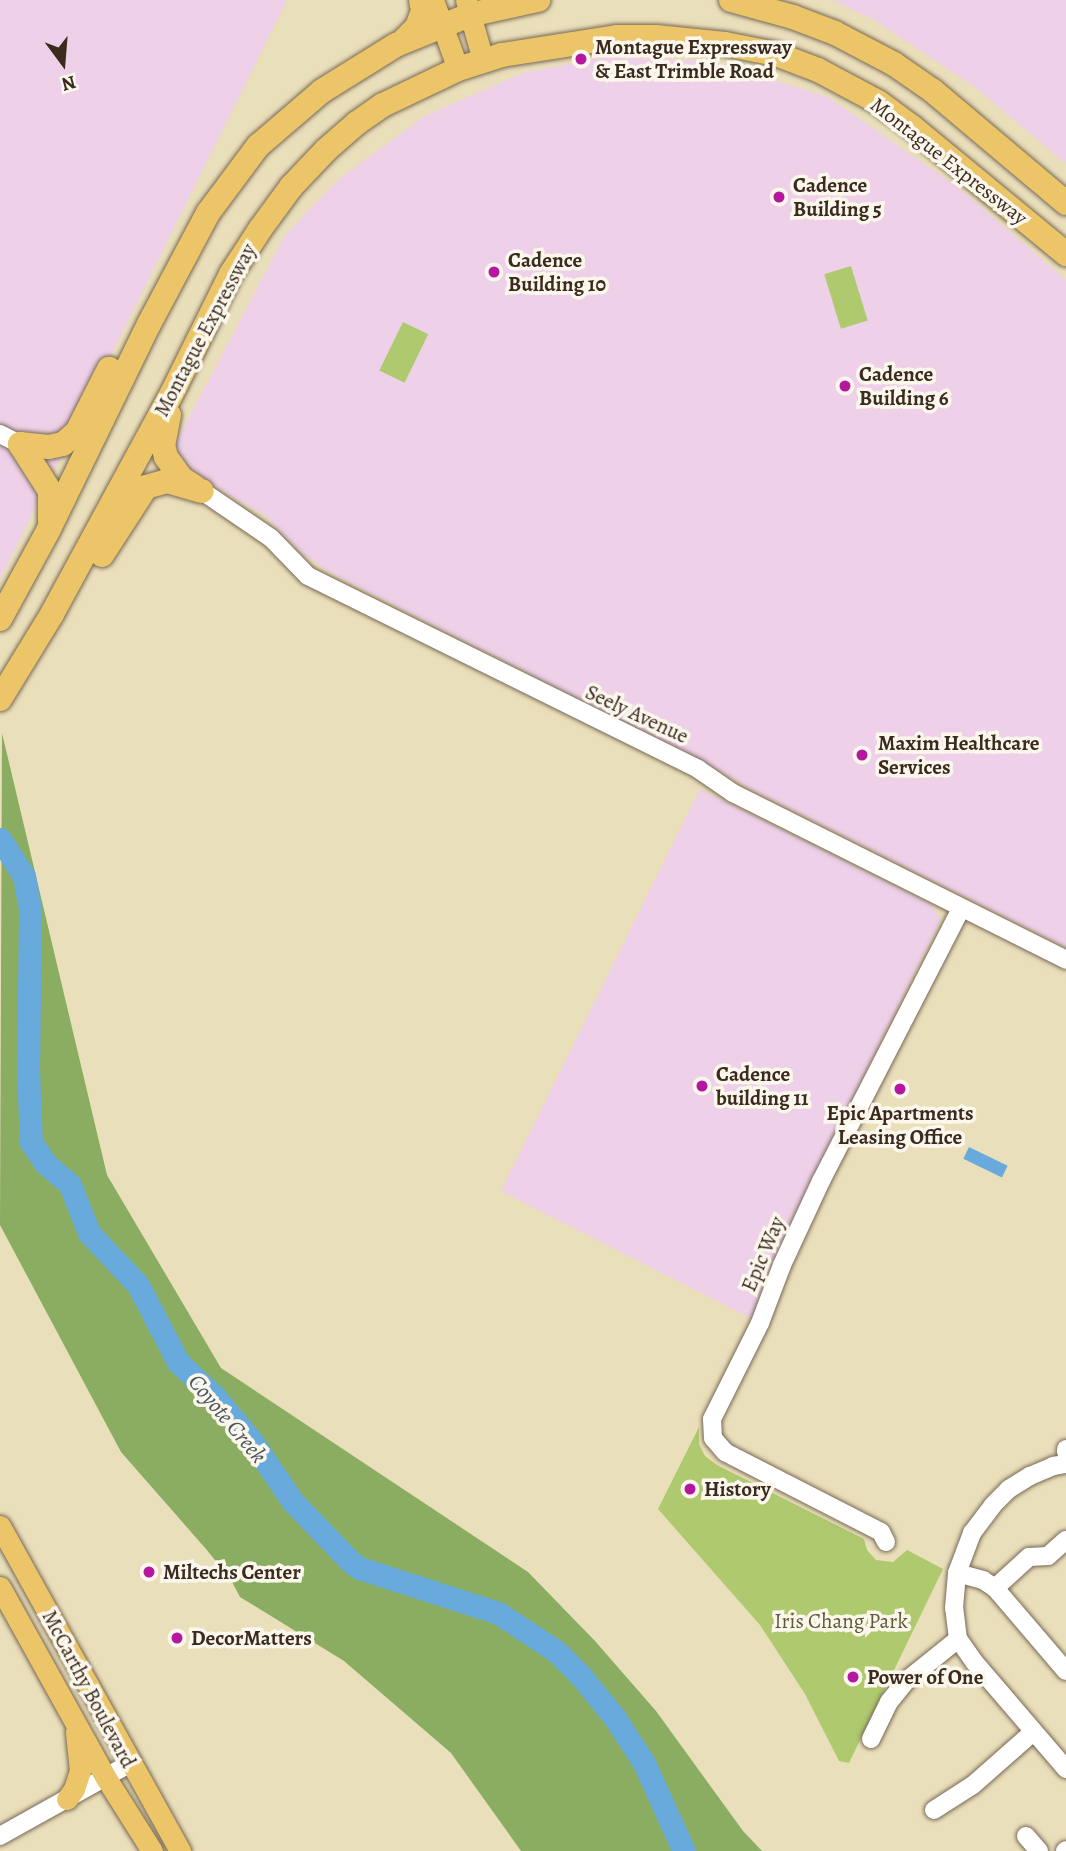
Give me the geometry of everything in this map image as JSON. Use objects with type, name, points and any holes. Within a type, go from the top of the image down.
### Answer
[{"type":"highway","points":[[0,619],[48,531],[149,324],[208,213],[258,146],[322,91],[396,45],[442,24],[467,8],[538,0]]},
{"type":"highway","name":"Montague Expressway","points":[[731,0],[793,17],[835,33],[894,64],[933,91],[1066,203]]},
{"type":"highway","name":"Montague Expressway","points":[[0,699],[52,614],[172,393],[231,274],[291,187],[326,150],[365,117],[383,105],[458,69],[541,48],[617,37],[684,39],[776,54],[818,70],[878,102],[1066,254]]},
{"type":"highway","points":[[10,439],[49,447],[63,444],[76,432],[108,370],[149,324]]},
{"type":"highway","points":[[172,393],[163,445],[166,457],[181,478],[202,491]]},
{"type":"highway","points":[[10,439],[50,491],[52,507],[48,531]]},
{"type":"highway","points":[[52,614],[84,580],[145,487],[167,481],[202,491]]},
{"type":"main road","points":[[396,45],[415,26],[421,10],[419,0]]},
{"type":"main road","points":[[433,0],[458,69]]},
{"type":"main road","points":[[467,8],[483,61]]},
{"type":"main road","name":"McCarthy Boulevard","points":[[0,1526],[129,1764],[180,1851]]},
{"type":"main road","name":"McCarthy Boulevard","points":[[0,1587],[106,1778],[152,1851]]},
{"type":"main road","points":[[67,1799],[74,1789],[80,1771],[79,1746],[72,1716]]},
{"type":"street","name":"Seely Avenue","points":[[202,491],[271,538],[308,576],[698,769],[733,793],[1066,960]]},
{"type":"street","name":"Epic Way","points":[[886,1542],[881,1532],[725,1452],[713,1438],[712,1419],[760,1323],[782,1265],[821,1181],[961,909]]},
{"type":"street","points":[[1066,1464],[1053,1466],[1030,1476],[1009,1489],[993,1504],[972,1533],[957,1573],[954,1608],[958,1639],[1032,1733],[1066,1769]]},
{"type":"street","points":[[995,1588],[1029,1557],[1048,1556],[1066,1540]]},
{"type":"street","points":[[957,1573],[984,1580],[995,1588],[1066,1671]]},
{"type":"street","points":[[871,1739],[889,1702],[906,1681],[958,1639]]},
{"type":"street","points":[[934,1810],[973,1785],[1032,1733]]},
{"type":"street","points":[[0,1836],[129,1764]]},
{"type":"street","points":[[1026,1836],[1039,1851]]},
{"type":"shaded area","points":[[0,0],[287,0],[0,579]]},
{"type":"shaded area","points":[[832,0],[1066,0],[1066,164],[975,87],[874,20]]},
{"type":"shaded area","points":[[606,57],[711,61],[828,97],[956,186],[1066,280],[1066,947],[754,791],[711,766],[329,572],[300,552],[266,516],[190,473],[171,452],[285,235],[339,179],[425,116],[523,73]]},
{"type":"shaded area","points":[[700,789],[931,904],[939,917],[939,923],[770,1266],[752,1319],[501,1191]]},
{"type":"green space","points":[[851,266],[868,321],[841,329],[824,274]]},
{"type":"green space","points":[[403,322],[428,334],[404,383],[379,371]]},
{"type":"green space","points":[[2,733],[107,1175],[221,1368],[528,1572],[595,1641],[656,1711],[743,1831],[762,1851],[521,1851],[451,1753],[344,1661],[240,1597],[231,1580],[206,1549],[121,1452],[0,1225]]},
{"type":"green space","name":"Iris Chang Park","points":[[699,1427],[699,1444],[705,1456],[717,1465],[864,1539],[867,1550],[876,1560],[893,1562],[907,1550],[943,1569],[849,1763],[839,1761],[805,1694],[760,1625],[658,1509]]},
{"type":"water","points":[[969,1147],[1008,1166],[1002,1178],[963,1159]]},
{"type":"waterway","name":"Coyote Creek","points":[[0,839],[24,876],[30,911],[28,1071],[31,1142],[45,1163],[70,1185],[89,1233],[138,1285],[178,1362],[214,1396],[251,1440],[293,1502],[350,1561],[359,1568],[498,1613],[556,1651],[581,1676],[615,1718],[644,1763],[684,1851]]},
{"type":"place","name":"Montague Expressway & East Trimble Road","points":[[581,59]]},
{"type":"place","name":"Cadence Building 5","points":[[779,197]]},
{"type":"place","name":"Cadence Building 10","points":[[494,272]]},
{"type":"place","name":"Cadence Building 6","points":[[845,386]]},
{"type":"place","name":"Maxim Healthcare Services","points":[[862,755]]},
{"type":"place","name":"Cadence building 11","points":[[702,1086]]},
{"type":"place","name":"Epic Apartments Leasing Office","points":[[900,1089]]},
{"type":"place","name":"History","points":[[690,1489]]},
{"type":"place","name":"Miltechs Center","points":[[149,1572]]},
{"type":"place","name":"DecorMatters","points":[[177,1638]]},
{"type":"place","name":"Power of One","points":[[853,1677]]}]
